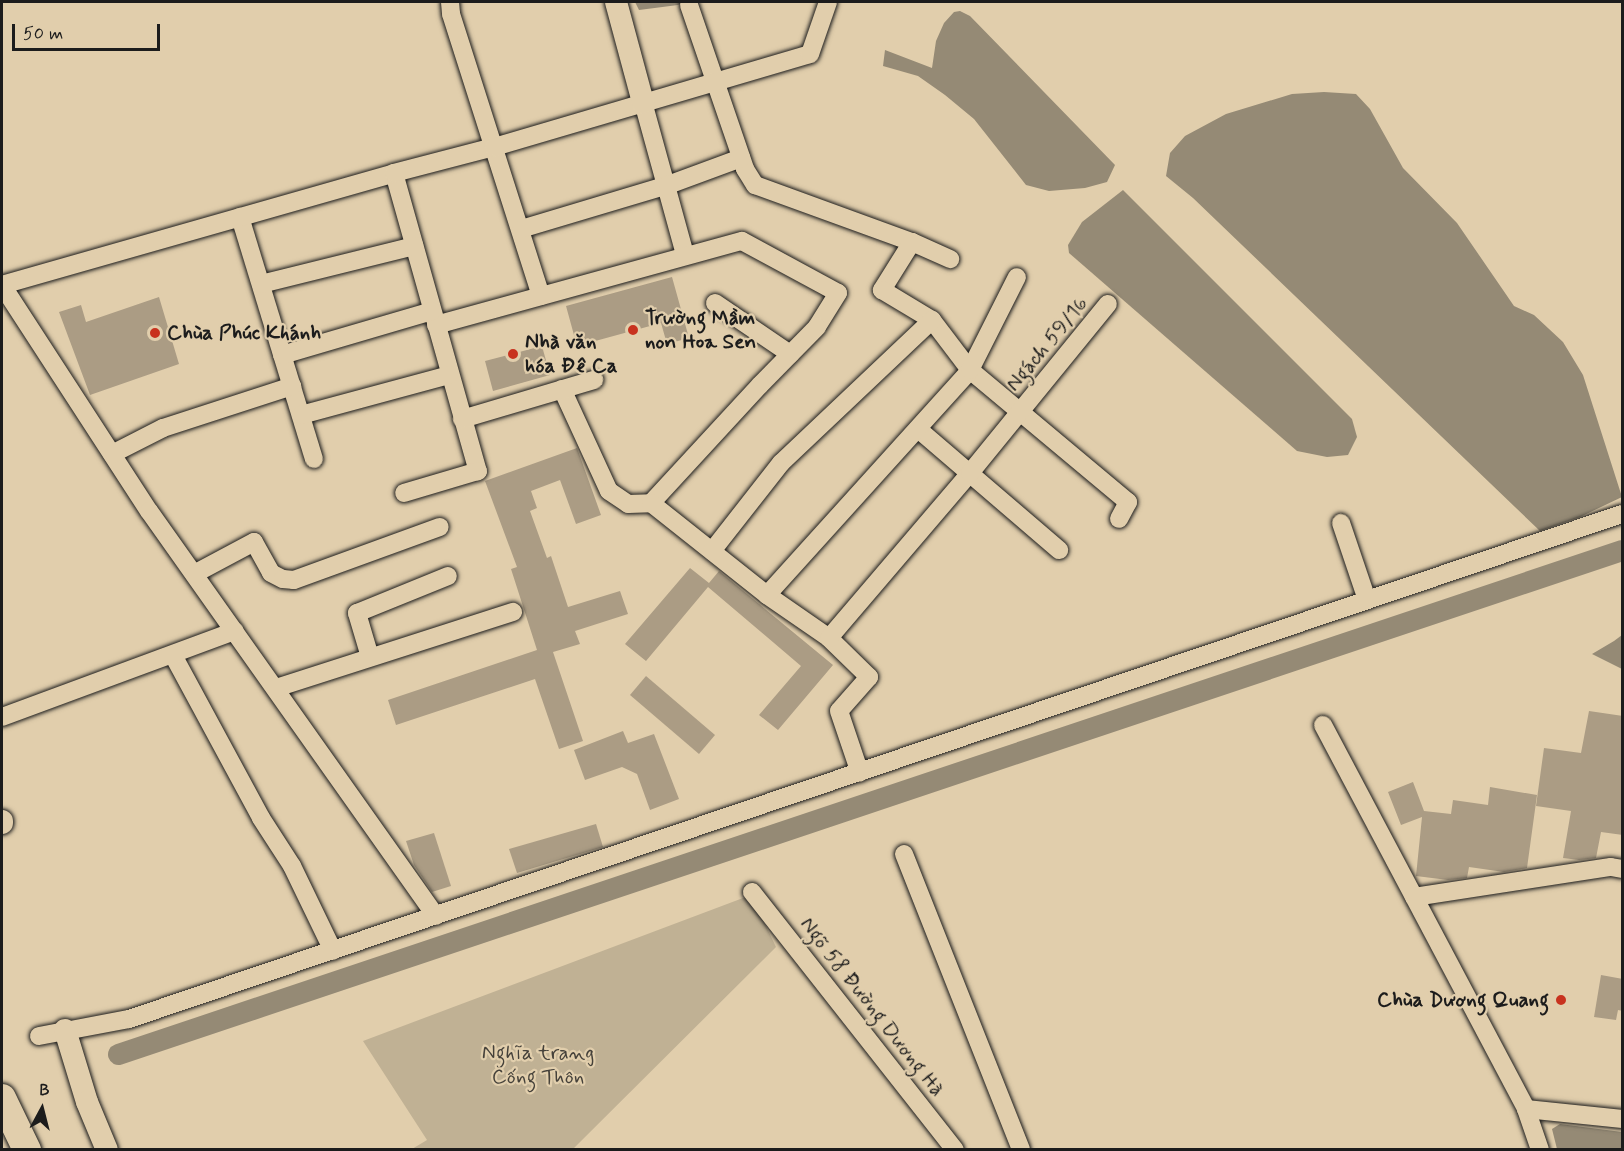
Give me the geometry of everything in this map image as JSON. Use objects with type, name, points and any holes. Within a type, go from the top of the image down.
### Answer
[{"type":"main road","points":[[2,1098],[27,1149]]},
{"type":"street","points":[[450,2],[451,14],[541,296]]},
{"type":"street","points":[[616,2],[668,185],[685,255]]},
{"type":"street","points":[[436,916],[194,574],[112,454],[2,285],[394,173],[494,147],[810,54],[828,2]]},
{"type":"street","points":[[689,5],[741,158],[755,185],[912,242],[950,259]]},
{"type":"street","points":[[521,228],[668,185],[741,158]]},
{"type":"street","points":[[394,173],[449,375],[478,471],[404,494]]},
{"type":"street","points":[[240,217],[314,459]]},
{"type":"street","points":[[282,355],[434,318],[541,296],[742,241],[838,293],[817,327],[651,503]]},
{"type":"street","points":[[912,242],[882,290],[932,320],[970,370],[1128,502],[1119,519]]},
{"type":"street","points":[[261,284],[414,246]]},
{"type":"street","points":[[767,596],[970,370],[1017,276]]},
{"type":"street","points":[[715,303],[790,354]]},
{"type":"street","name":"Ngách 59/16","points":[[829,639],[1021,412],[1108,304]]},
{"type":"street","points":[[712,551],[781,463],[932,320]]},
{"type":"street","points":[[301,415],[449,375]]},
{"type":"street","points":[[462,419],[594,380]]},
{"type":"street","points":[[112,454],[163,428],[292,386]]},
{"type":"street","points":[[562,389],[609,491],[628,504],[651,503],[767,596],[829,639],[869,676],[838,711],[860,773]]},
{"type":"street","points":[[918,429],[1059,550]]},
{"type":"street","points":[[39,1036],[129,1019],[1623,514]]},
{"type":"street","points":[[1341,523],[1367,600]]},
{"type":"street","points":[[194,574],[254,542],[271,573],[283,579],[294,580],[440,527]]},
{"type":"street","points":[[370,657],[357,613],[448,576]]},
{"type":"street","points":[[276,688],[513,612]]},
{"type":"street","points":[[2,717],[235,630]]},
{"type":"street","points":[[173,655],[261,818],[292,866],[333,951]]},
{"type":"street","points":[[1323,725],[1526,1109],[1540,1149]]},
{"type":"street","points":[[904,854],[1021,1149]]},
{"type":"street","points":[[1414,897],[1611,867],[1623,869]]},
{"type":"street","name":"Ngõ 58 Đường Dương Hà","points":[[752,892],[955,1149]]},
{"type":"street","points":[[65,1030],[87,1102],[107,1149]]},
{"type":"street","points":[[1526,1109],[1623,1119]]},
{"type":"green space","name":"Nghĩa trang Cống Thôn","points":[[751,895],[776,947],[573,1149],[412,1149],[427,1140],[363,1041]]},
{"type":"shaded area","points":[[635,2],[685,2],[639,10]]},
{"type":"shaded area","points":[[960,11],[970,16],[1115,165],[1107,182],[1085,188],[1049,191],[1026,185],[974,119],[918,76],[883,66],[885,50],[932,68],[936,41],[944,23],[954,12]]},
{"type":"shaded area","points":[[1324,92],[1356,94],[1370,109],[1403,168],[1457,223],[1514,306],[1534,315],[1563,342],[1583,375],[1622,497],[1580,517],[1540,531],[1193,198],[1166,176],[1170,153],[1185,136],[1226,114],[1292,94]]},
{"type":"shaded area","points":[[1123,190],[1352,419],[1357,437],[1348,455],[1327,457],[1297,451],[1069,253],[1068,245],[1082,222]]},
{"type":"shaded area","points":[[1622,635],[1622,669],[1592,654],[1614,641]]},
{"type":"shaded area","points":[[1560,1124],[1622,1132],[1622,1149],[1557,1149],[1552,1129]]},
{"type":"building","points":[[672,277],[689,338],[667,344],[661,323],[577,346],[566,306]]},
{"type":"building","points":[[159,297],[179,364],[90,395],[59,312],[81,305],[86,322]]},
{"type":"building","points":[[542,346],[550,375],[493,391],[485,361]]},
{"type":"building","points":[[577,448],[601,515],[576,524],[560,480],[531,491],[537,508],[530,511],[547,558],[551,556],[568,607],[620,591],[628,614],[575,631],[580,644],[553,652],[583,741],[559,749],[535,679],[396,725],[388,700],[537,650],[511,569],[517,567],[485,481]]},
{"type":"building","points":[[690,568],[709,583],[719,571],[833,665],[778,730],[759,715],[801,666],[708,587],[646,661],[625,644]]},
{"type":"building","points":[[646,676],[715,735],[699,754],[630,695]]},
{"type":"building","points":[[1589,711],[1623,716],[1623,835],[1601,832],[1596,858],[1579,860],[1563,858],[1571,811],[1536,806],[1544,748],[1581,753]]},
{"type":"building","points":[[623,731],[628,743],[654,734],[679,799],[650,810],[637,774],[622,767],[585,780],[574,750]]},
{"type":"building","points":[[1413,782],[1424,811],[1451,814],[1453,800],[1488,805],[1490,787],[1537,795],[1527,868],[1504,872],[1469,867],[1467,878],[1448,880],[1416,876],[1422,817],[1401,825],[1388,792]]},
{"type":"building","points":[[596,824],[603,847],[517,873],[509,849]]},
{"type":"building","points":[[434,833],[451,886],[432,892],[414,865],[406,841]]},
{"type":"building","points":[[1601,975],[1623,979],[1623,1011],[1618,1010],[1616,1020],[1594,1017]]},
{"type":"waterway","points":[[118,1054],[1622,550]]},
{"type":"place","name":"Trường Mầm non Hoa Sen","points":[[633,330]]},
{"type":"place","name":"Chùa Phúc Khánh","points":[[155,333]]},
{"type":"place","name":"Nhà văn hóa Đê Ca","points":[[513,354]]},
{"type":"place","name":"Chùa Dương Quang","points":[[1561,1000]]}]
